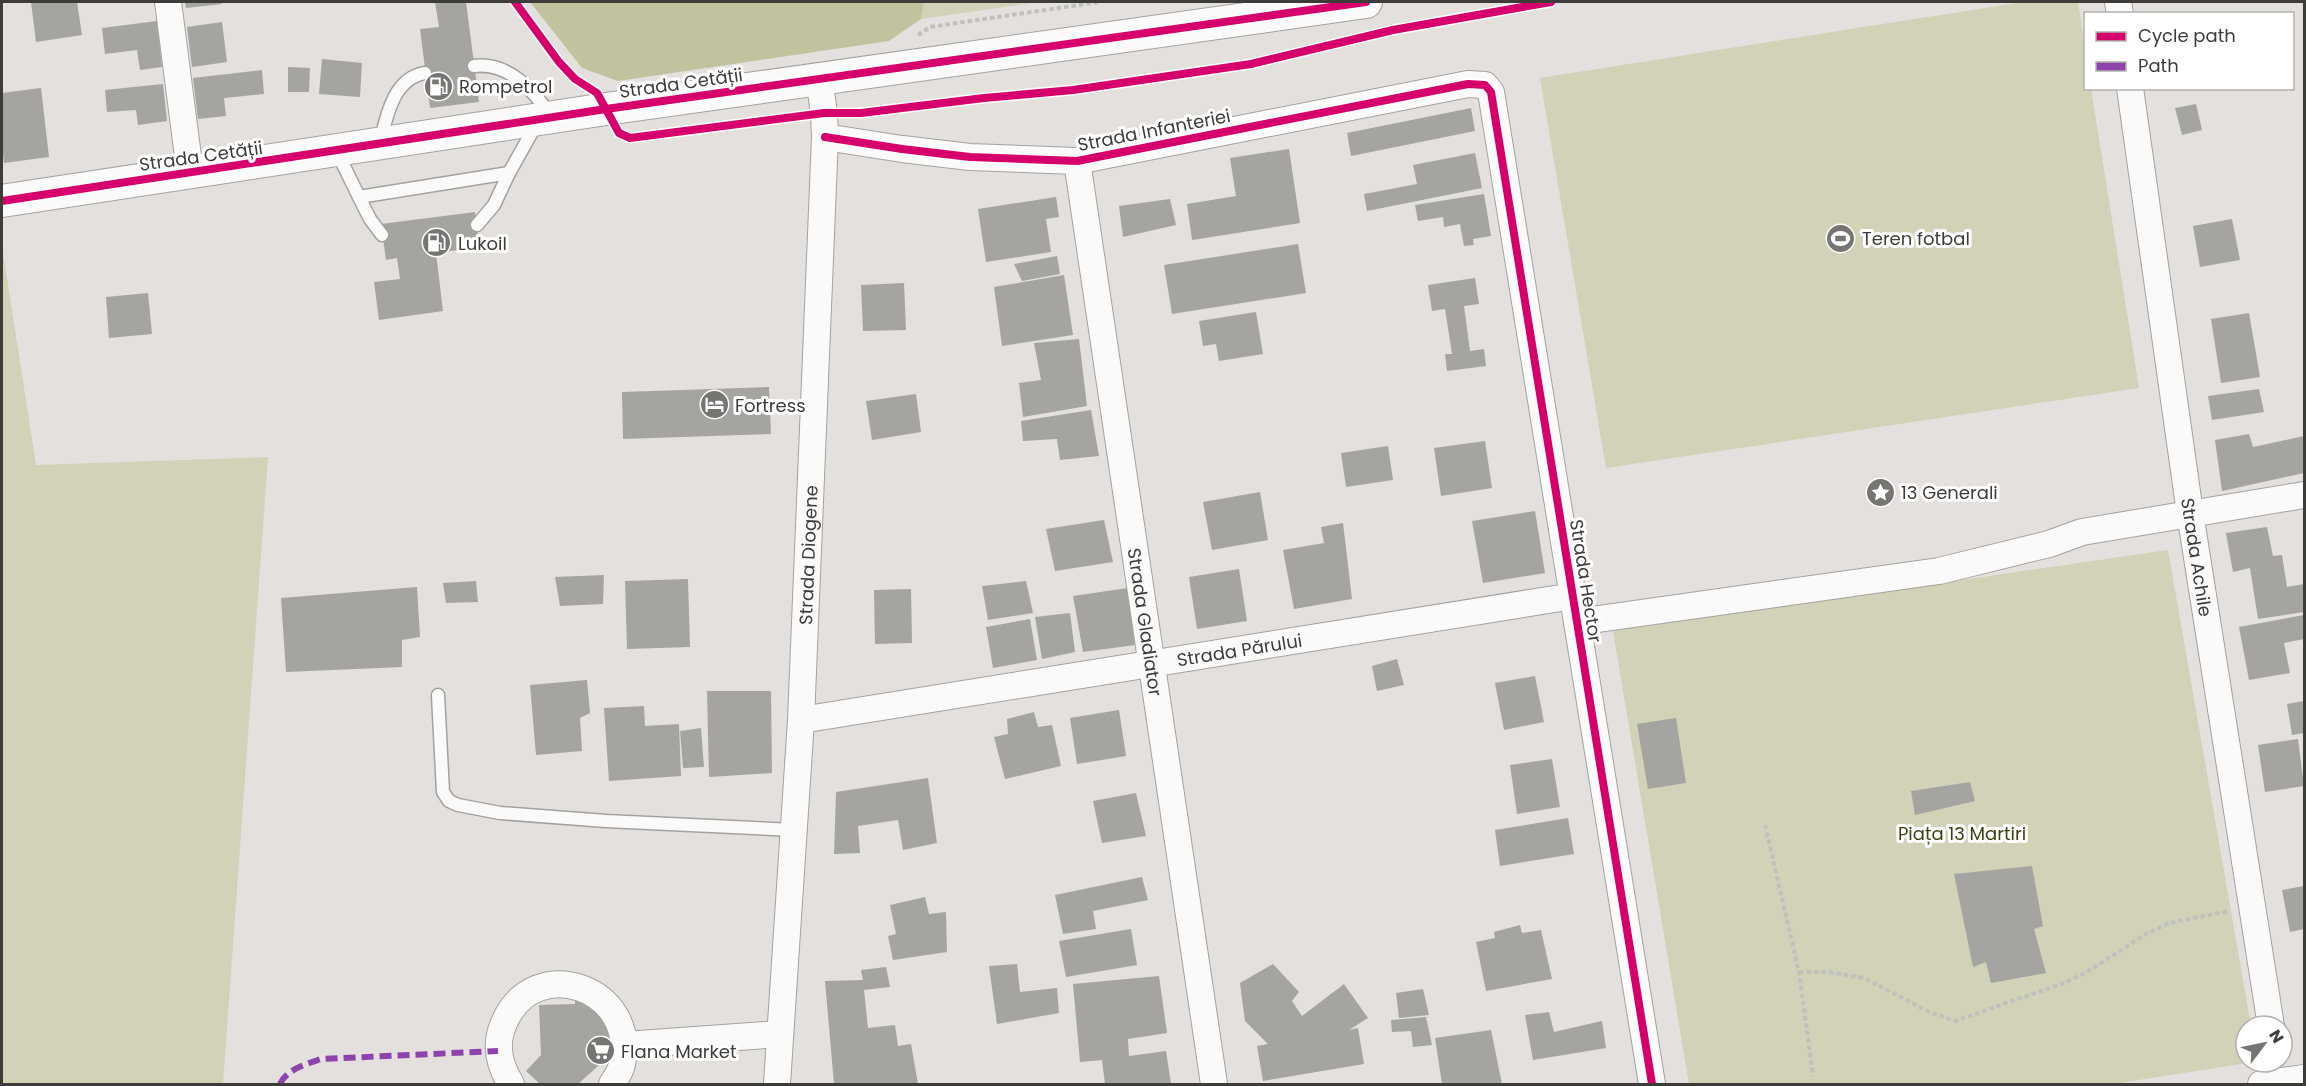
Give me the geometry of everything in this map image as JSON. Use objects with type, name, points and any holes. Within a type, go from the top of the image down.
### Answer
[{"type":"street","points":[[168,2],[190,172]]},
{"type":"street","name":"Strada Cetății","points":[[2,201],[819,78],[1366,2]]},
{"type":"street","name":"Strada Diogene","points":[[777,1084],[801,720],[825,137],[819,78]]},
{"type":"street","name":"Strada Infanteriei","points":[[825,137],[970,157],[1077,161],[1468,84],[1485,85]]},
{"type":"street","name":"Strada Hector","points":[[1485,85],[1494,100],[1652,1084]]},
{"type":"street","name":"Strada Achile","points":[[2130,90],[2190,513],[2269,1014]]},
{"type":"street","name":"Strada Gladiator","points":[[1077,161],[1214,1084]]},
{"type":"street","points":[[1577,622],[1939,572],[2049,544],[2082,532],[2304,495]]},
{"type":"street","name":"Strada Părului","points":[[801,720],[1573,596]]},
{"type":"street","points":[[511,1084],[502,1069],[498,1051],[500,1032],[508,1013],[521,998],[538,988],[558,984],[578,986],[596,994],[611,1008],[621,1025],[625,1045],[622,1066],[612,1084]]},
{"type":"street","points":[[625,1045],[780,1034]]},
{"type":"lane","points":[[474,66],[492,66],[521,81],[537,96],[546,118],[509,173],[494,205],[477,225]]},
{"type":"lane","points":[[379,144],[387,111],[393,98],[407,81],[425,73]]},
{"type":"lane","points":[[337,151],[370,219],[382,234]]},
{"type":"lane","points":[[359,197],[509,173]]},
{"type":"lane","points":[[438,695],[443,792],[449,801],[458,806],[500,813],[606,821],[793,830]]},
{"type":"path","points":[[1765,825],[1799,972],[1813,1076]]},
{"type":"path","points":[[1799,972],[1830,972],[1864,978],[1929,1012],[1955,1021],[2064,983],[2087,972],[2146,934],[2169,923],[2252,907]]},
{"type":"green space","points":[[530,2],[924,2],[921,19],[889,41],[618,81],[582,68]]},
{"type":"green space","points":[[924,2],[1039,2],[921,19]]},
{"type":"green space","name":"Teren fotbal","points":[[2023,2],[2078,2],[2084,43],[2084,90],[2091,90],[2139,388],[1606,468],[1540,78]]},
{"type":"green space","points":[[2,246],[36,465],[268,457],[223,1084],[2,1084]]},
{"type":"green space","name":"Piața 13 Martiri","points":[[2168,550],[2249,1014],[2234,1014],[2234,1065],[2113,1084],[1689,1084],[1613,631]]},
{"type":"building","points":[[31,2],[77,2],[82,35],[36,42]]},
{"type":"building","points":[[185,2],[222,2],[222,4],[186,8]]},
{"type":"building","points":[[435,2],[466,2],[479,102],[430,108],[420,29],[439,27]]},
{"type":"building","points":[[157,21],[162,67],[140,70],[137,50],[105,54],[102,28]]},
{"type":"building","points":[[222,22],[227,62],[192,67],[187,27]]},
{"type":"building","points":[[322,59],[362,63],[360,97],[319,94]]},
{"type":"building","points":[[288,67],[310,68],[309,92],[288,92]]},
{"type":"building","points":[[262,70],[264,94],[224,98],[226,116],[198,119],[193,78]]},
{"type":"building","points":[[163,84],[167,121],[138,125],[136,110],[107,112],[105,90]]},
{"type":"building","points":[[41,88],[49,157],[4,163],[2,93]]},
{"type":"building","points":[[2196,104],[2202,130],[2182,135],[2175,108]]},
{"type":"building","points":[[1471,108],[1475,131],[1351,156],[1347,133]]},
{"type":"building","points":[[1289,149],[1300,223],[1192,240],[1187,204],[1236,196],[1230,158]]},
{"type":"building","points":[[1475,153],[1482,188],[1367,211],[1364,194],[1417,184],[1413,165]]},
{"type":"building","points":[[1484,194],[1491,236],[1473,239],[1474,245],[1464,246],[1460,224],[1444,227],[1443,217],[1418,221],[1415,205]]},
{"type":"building","points":[[1056,197],[1059,217],[1046,219],[1051,252],[986,262],[978,209]]},
{"type":"building","points":[[1170,199],[1176,225],[1123,237],[1119,206]]},
{"type":"building","points":[[475,212],[480,247],[436,253],[443,311],[379,320],[374,282],[400,279],[397,258],[386,260],[381,224]]},
{"type":"building","points":[[2232,219],[2240,260],[2200,267],[2193,226]]},
{"type":"building","points":[[1298,244],[1306,293],[1172,314],[1164,265]]},
{"type":"building","points":[[1057,256],[1060,274],[1022,281],[1014,264]]},
{"type":"building","points":[[1064,275],[1073,335],[1002,346],[994,287]]},
{"type":"building","points":[[1475,278],[1479,304],[1464,306],[1470,351],[1484,349],[1486,366],[1447,371],[1445,354],[1452,354],[1445,309],[1432,311],[1428,285]]},
{"type":"building","points":[[904,283],[906,330],[863,331],[861,285]]},
{"type":"building","points":[[148,293],[152,334],[109,338],[106,297]]},
{"type":"building","points":[[1256,312],[1263,354],[1219,361],[1216,344],[1203,346],[1199,321]]},
{"type":"building","points":[[2249,313],[2260,377],[2221,383],[2211,319]]},
{"type":"building","points":[[1079,339],[1087,406],[1023,417],[1019,383],[1041,380],[1034,343]]},
{"type":"building","points":[[769,387],[771,434],[623,439],[622,392]]},
{"type":"building","points":[[2259,389],[2264,412],[2212,420],[2208,396]]},
{"type":"building","points":[[916,394],[921,432],[872,440],[866,401]]},
{"type":"building","points":[[1091,410],[1099,456],[1060,460],[1057,439],[1023,441],[1021,421]]},
{"type":"building","points":[[2249,434],[2253,447],[2304,436],[2304,473],[2222,491],[2215,440]]},
{"type":"building","points":[[1485,441],[1492,488],[1441,496],[1434,448]]},
{"type":"building","points":[[1388,446],[1393,480],[1346,487],[1341,453]]},
{"type":"building","points":[[1260,492],[1268,540],[1212,550],[1203,502]]},
{"type":"building","points":[[1535,511],[1545,573],[1483,583],[1472,521]]},
{"type":"building","points":[[1104,520],[1113,562],[1055,571],[1046,529]]},
{"type":"building","points":[[1343,523],[1352,599],[1294,609],[1283,550],[1324,543],[1321,527]]},
{"type":"building","points":[[2267,527],[2273,556],[2282,555],[2287,587],[2304,584],[2304,612],[2258,619],[2250,568],[2233,572],[2226,533]]},
{"type":"building","points":[[1239,569],[1247,621],[1197,629],[1189,577]]},
{"type":"building","points":[[604,575],[603,604],[560,606],[555,577]]},
{"type":"building","points":[[688,579],[690,647],[627,649],[625,581]]},
{"type":"building","points":[[476,581],[478,602],[446,603],[443,583]]},
{"type":"building","points":[[1026,581],[1033,613],[988,620],[982,586]]},
{"type":"building","points":[[417,587],[420,637],[402,640],[402,667],[286,672],[281,598]]},
{"type":"building","points":[[1128,588],[1135,645],[1083,652],[1073,596]]},
{"type":"building","points":[[911,589],[912,643],[875,644],[874,590]]},
{"type":"building","points":[[1070,613],[1075,652],[1042,659],[1035,617]]},
{"type":"building","points":[[2304,615],[2304,639],[2284,643],[2290,673],[2249,680],[2239,627]]},
{"type":"building","points":[[1030,619],[1037,660],[993,668],[986,627]]},
{"type":"building","points":[[1397,659],[1404,685],[1377,691],[1372,666]]},
{"type":"building","points":[[1535,676],[1544,722],[1504,730],[1495,683]]},
{"type":"building","points":[[587,680],[590,713],[580,718],[582,751],[536,755],[530,685]]},
{"type":"building","points":[[707,691],[771,691],[772,773],[709,777]]},
{"type":"building","points":[[2304,701],[2304,733],[2292,735],[2287,704]]},
{"type":"building","points":[[644,706],[645,726],[679,724],[681,776],[609,781],[604,708]]},
{"type":"building","points":[[1119,710],[1126,756],[1077,764],[1070,718]]},
{"type":"building","points":[[1034,712],[1038,727],[1052,725],[1061,766],[1005,779],[994,737],[1008,734],[1007,719]]},
{"type":"building","points":[[1676,718],[1686,783],[1648,789],[1637,724]]},
{"type":"building","points":[[701,728],[704,767],[683,768],[680,731]]},
{"type":"building","points":[[2298,739],[2304,786],[2265,792],[2258,745]]},
{"type":"building","points":[[1552,759],[1560,807],[1517,814],[1510,765]]},
{"type":"building","points":[[928,778],[937,843],[903,850],[898,820],[858,826],[860,853],[834,854],[836,792]]},
{"type":"building","points":[[1970,782],[1975,801],[1915,815],[1911,791]]},
{"type":"building","points":[[1136,793],[1146,836],[1102,843],[1093,801]]},
{"type":"building","points":[[1568,818],[1574,854],[1500,866],[1495,830]]},
{"type":"building","points":[[2032,866],[2043,926],[2034,929],[2046,973],[1991,983],[1986,962],[1973,967],[1954,874]]},
{"type":"building","points":[[1142,877],[1148,900],[1093,911],[1096,929],[1063,934],[1055,895]]},
{"type":"building","points":[[2304,886],[2304,929],[2290,932],[2282,890]]},
{"type":"building","points":[[925,897],[929,914],[946,912],[947,952],[893,960],[888,936],[896,934],[890,905]]},
{"type":"building","points":[[1520,925],[1522,933],[1541,930],[1552,979],[1486,991],[1476,942],[1495,938],[1494,932]]},
{"type":"building","points":[[1131,929],[1137,965],[1066,977],[1059,941]]},
{"type":"building","points":[[1017,964],[1020,992],[1057,988],[1059,1013],[997,1024],[989,966]]},
{"type":"building","points":[[1273,964],[1299,992],[1292,1001],[1302,1016],[1344,984],[1368,1018],[1349,1030],[1358,1028],[1364,1064],[1263,1081],[1257,1046],[1268,1044],[1245,1021],[1240,983]]},
{"type":"building","points":[[886,967],[890,987],[864,990],[868,1028],[895,1025],[898,1046],[911,1044],[918,1084],[834,1084],[825,981],[863,980],[861,970]]},
{"type":"building","points":[[1159,976],[1167,1033],[1128,1039],[1129,1056],[1166,1051],[1171,1084],[1105,1084],[1102,1060],[1080,1062],[1073,984]]},
{"type":"building","points":[[1423,989],[1429,1015],[1399,1018],[1396,993]]},
{"type":"building","points":[[575,995],[596,1002],[618,1056],[599,1065],[578,1084],[540,1084],[526,1071],[541,1055],[539,1005],[575,1004]]},
{"type":"building","points":[[1549,1012],[1554,1032],[1602,1021],[1606,1048],[1533,1060],[1525,1015]]},
{"type":"building","points":[[1426,1017],[1432,1045],[1413,1047],[1411,1031],[1392,1032],[1391,1020]]},
{"type":"building","points":[[1491,1030],[1502,1084],[1442,1084],[1435,1038]]},
{"type":"marked path","points":[[280,1084],[287,1074],[321,1059],[498,1051]]},
{"type":"cycle path","points":[[515,2],[559,62],[575,79],[597,93],[619,133],[630,138],[824,113],[861,113],[1073,90],[1251,64],[1393,30],[1551,2]]},
{"type":"cycle path","points":[[2,201],[606,109],[1366,2]]},
{"type":"cycle path","points":[[825,137],[970,157],[1077,161],[1468,84],[1485,85],[1491,92],[1652,1084]]},
{"type":"place","name":"Rompetrol","points":[[438,86]]},
{"type":"place","name":"Teren fotbal","points":[[1841,238]]},
{"type":"place","name":"Lukoil","points":[[437,243]]},
{"type":"place","name":"Fortress","points":[[714,405]]},
{"type":"place","name":"13 Generali","points":[[1880,492]]},
{"type":"place","name":"Flana Market","points":[[600,1051]]}]
